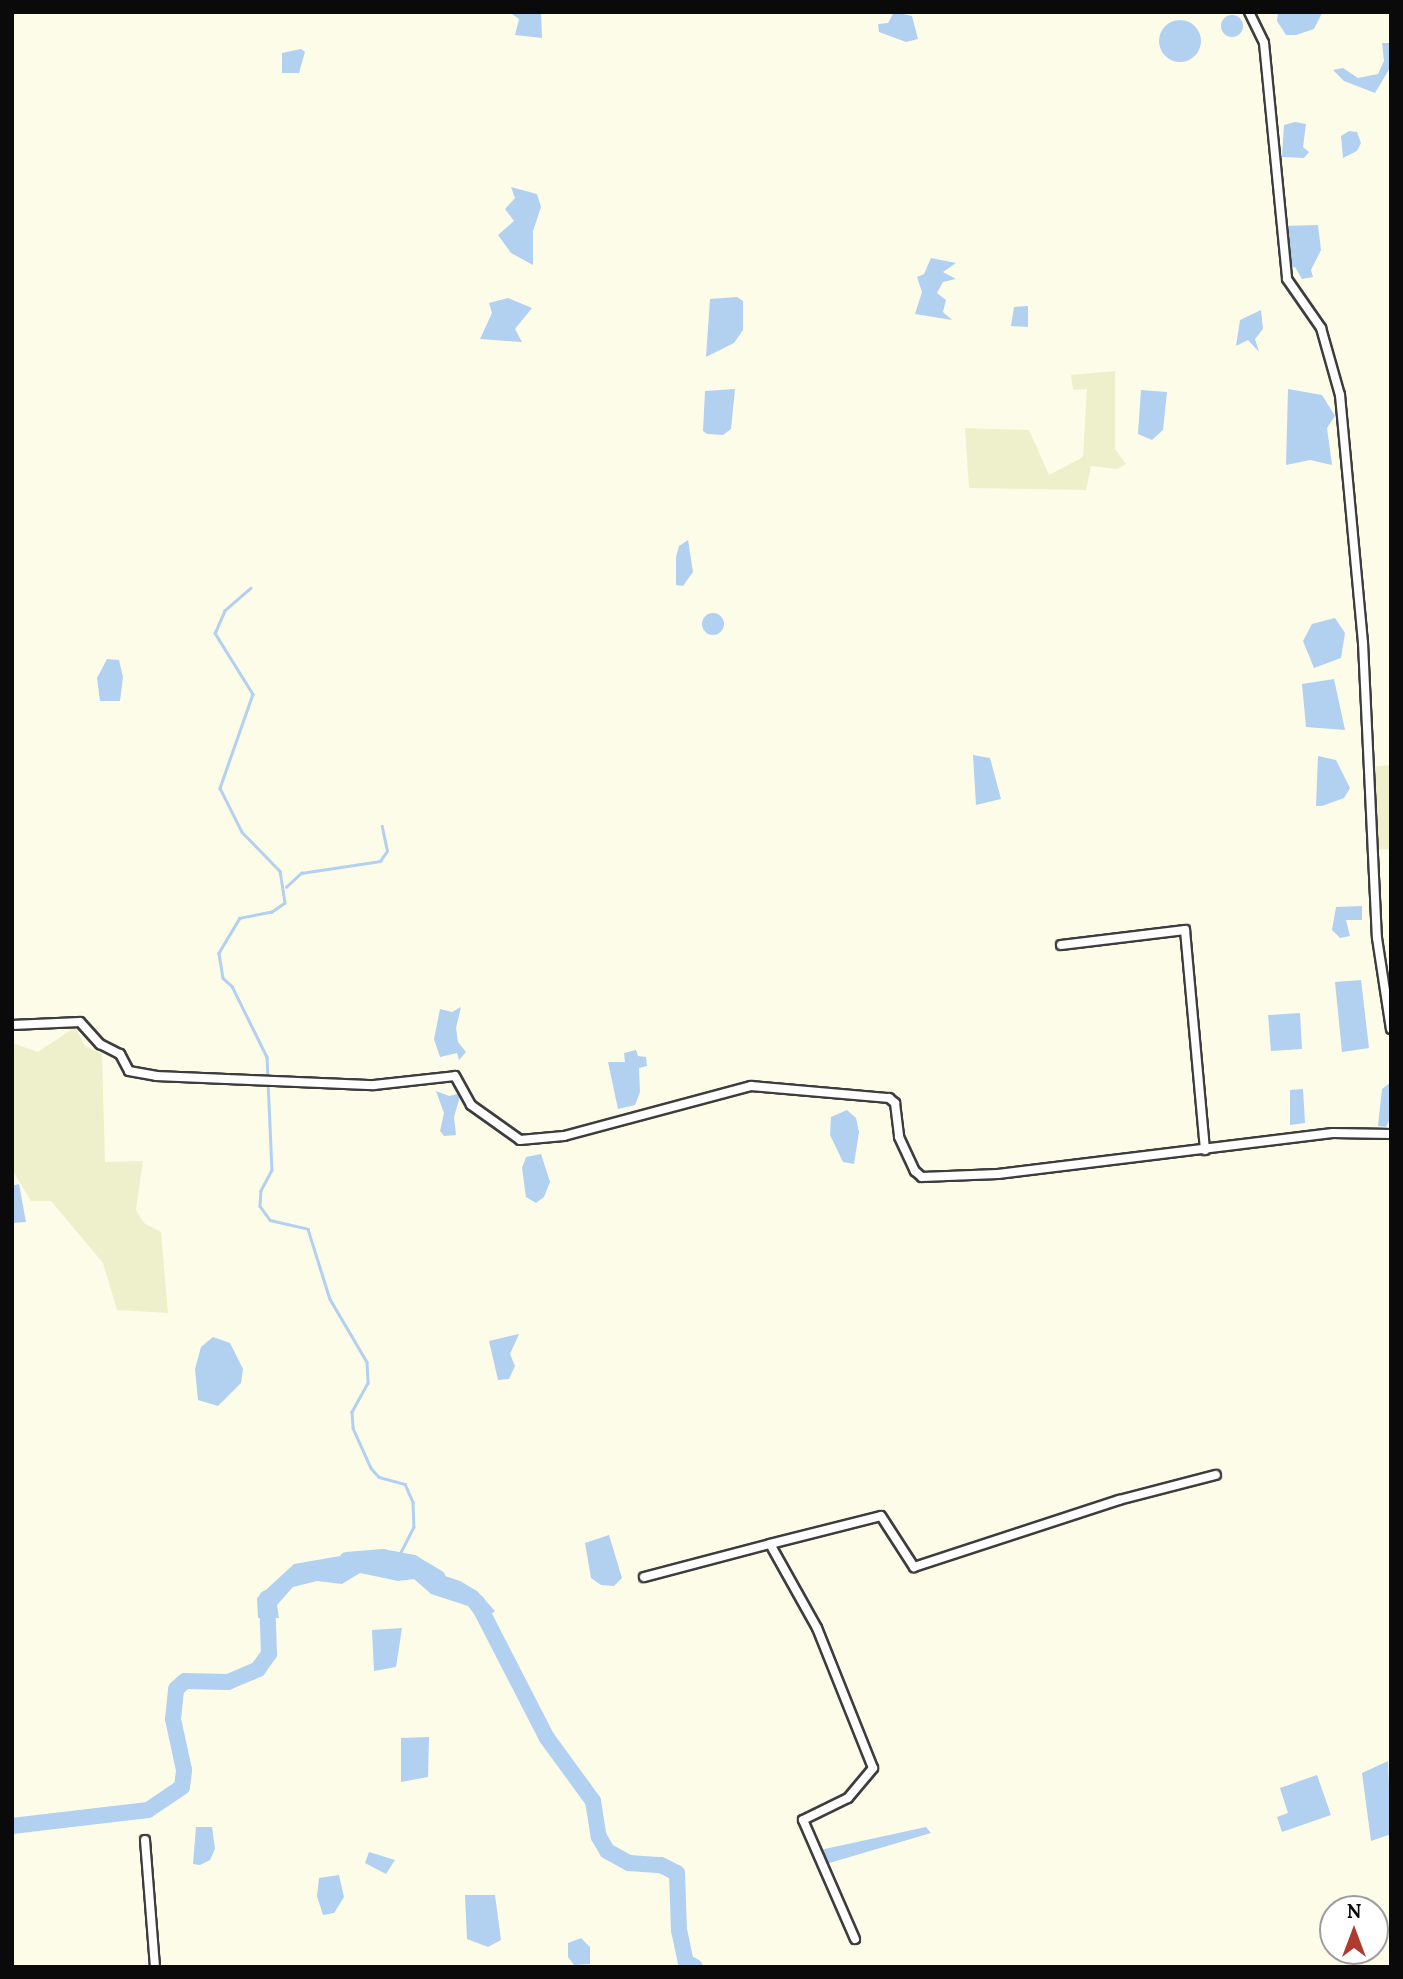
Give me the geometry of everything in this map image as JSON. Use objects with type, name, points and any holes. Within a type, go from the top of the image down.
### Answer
[{"type":"street","points":[[1249,12],[1264,43],[1287,279],[1321,328],[1340,395],[1363,643],[1377,938],[1391,1029]]},
{"type":"street","points":[[1061,945],[1185,930],[1205,1150]]},
{"type":"street","points":[[12,1025],[80,1022],[100,1044],[120,1054],[130,1071],[156,1076],[374,1085],[455,1076],[471,1105],[520,1140],[564,1136],[751,1086],[894,1099],[900,1137],[915,1171],[922,1177],[998,1174],[1333,1133],[1391,1134]]},
{"type":"street","points":[[644,1577],[881,1516],[914,1567],[1119,1500],[1216,1475]]},
{"type":"street","points":[[770,1544],[817,1628],[873,1768],[848,1798],[803,1820],[855,1939]]},
{"type":"street","points":[[145,1840],[155,1967]]},
{"type":"green space","points":[[1115,371],[1115,449],[1126,464],[1117,469],[1091,466],[1086,490],[969,488],[965,428],[1029,430],[1049,475],[1083,457],[1087,389],[1073,390],[1071,375]]},
{"type":"green space","points":[[1391,765],[1391,849],[1372,850],[1369,767]]},
{"type":"green space","points":[[75,1027],[85,1046],[102,1054],[105,1162],[143,1161],[136,1210],[144,1223],[161,1232],[168,1313],[117,1310],[103,1263],[51,1201],[31,1201],[13,1171],[12,1043],[38,1052]]},
{"type":"water","points":[[509,12],[541,12],[542,38],[515,35],[519,19]]},
{"type":"water","points":[[894,12],[912,16],[918,39],[906,42],[879,32],[878,24],[888,23]]},
{"type":"water","points":[[1278,12],[1344,12],[1344,14],[1322,13],[1314,29],[1286,35],[1277,21]]},
{"type":"water","points":[[1232,15],[1240,18],[1243,26],[1240,34],[1232,37],[1224,34],[1221,26],[1224,18]]},
{"type":"water","points":[[1180,20],[1195,26],[1201,41],[1195,56],[1180,62],[1165,56],[1159,41],[1165,26]]},
{"type":"water","points":[[1382,43],[1391,43],[1391,66],[1375,93],[1344,81],[1333,70],[1343,68],[1358,78],[1378,74],[1384,61]]},
{"type":"water","points":[[301,49],[305,52],[299,73],[282,73],[282,53]]},
{"type":"water","points":[[1295,122],[1306,124],[1303,147],[1309,152],[1304,158],[1282,157],[1284,125]]},
{"type":"water","points":[[1349,131],[1357,132],[1361,143],[1357,151],[1343,158],[1341,136]]},
{"type":"water","points":[[511,187],[537,194],[541,207],[533,231],[533,265],[511,253],[498,235],[514,221],[505,209],[515,198]]},
{"type":"water","points":[[1318,225],[1321,250],[1311,270],[1313,277],[1302,279],[1295,267],[1286,268],[1282,226]]},
{"type":"water","points":[[931,258],[956,263],[943,272],[956,279],[943,282],[937,293],[946,300],[943,312],[952,320],[915,314],[922,292],[917,277],[924,274]]},
{"type":"water","points":[[737,297],[743,301],[743,330],[734,343],[706,357],[710,299]]},
{"type":"water","points":[[508,298],[532,308],[515,329],[522,342],[480,339],[492,313],[489,303]]},
{"type":"water","points":[[1028,306],[1028,327],[1011,326],[1014,307]]},
{"type":"water","points":[[1261,310],[1263,329],[1255,339],[1259,352],[1248,340],[1236,346],[1240,320]]},
{"type":"water","points":[[735,389],[731,429],[723,435],[707,434],[703,431],[705,391]]},
{"type":"water","points":[[1288,389],[1322,395],[1335,416],[1327,428],[1332,465],[1310,460],[1286,465]]},
{"type":"water","points":[[1141,390],[1167,392],[1163,430],[1152,440],[1138,434]]},
{"type":"water","points":[[688,540],[693,572],[683,586],[676,585],[676,557],[679,546]]},
{"type":"water","points":[[713,613],[723,620],[724,624],[717,634],[713,635],[703,628],[702,624],[709,614]]},
{"type":"water","points":[[1335,618],[1345,633],[1341,658],[1314,668],[1303,641],[1312,624]]},
{"type":"water","points":[[107,659],[119,660],[123,677],[120,701],[100,701],[97,678]]},
{"type":"water","points":[[1334,679],[1345,730],[1306,727],[1302,684]]},
{"type":"water","points":[[973,755],[990,758],[1001,799],[976,805]]},
{"type":"water","points":[[1318,756],[1336,760],[1350,788],[1344,798],[1322,806],[1316,806]]},
{"type":"water","points":[[1362,906],[1362,920],[1346,920],[1350,936],[1340,938],[1332,930],[1336,907]]},
{"type":"water","points":[[1361,980],[1369,1048],[1342,1052],[1335,982]]},
{"type":"water","points":[[461,1007],[456,1028],[458,1042],[466,1052],[459,1060],[457,1053],[440,1057],[434,1039],[440,1009],[452,1012]]},
{"type":"water","points":[[1300,1013],[1302,1049],[1271,1051],[1268,1015]]},
{"type":"water","points":[[636,1050],[638,1056],[646,1057],[647,1066],[639,1068],[640,1092],[635,1105],[618,1109],[608,1062],[625,1062],[624,1053]]},
{"type":"water","points":[[1391,1082],[1390,1119],[1386,1127],[1378,1126],[1382,1089]]},
{"type":"water","points":[[1303,1089],[1305,1123],[1290,1125],[1290,1090]]},
{"type":"water","points":[[436,1091],[449,1096],[461,1093],[454,1117],[456,1135],[444,1136],[440,1131],[444,1113]]},
{"type":"water","points":[[847,1110],[856,1118],[859,1132],[854,1164],[843,1162],[830,1135],[831,1117]]},
{"type":"water","points":[[541,1154],[550,1182],[544,1197],[536,1203],[526,1197],[522,1168],[526,1157]]},
{"type":"water","points":[[19,1184],[26,1222],[12,1223],[12,1186]]},
{"type":"water","points":[[519,1334],[510,1354],[515,1366],[509,1379],[498,1380],[489,1341]]},
{"type":"water","points":[[213,1337],[230,1343],[243,1369],[241,1383],[218,1406],[198,1400],[195,1369],[201,1347]]},
{"type":"water","points":[[609,1535],[622,1578],[614,1586],[601,1585],[591,1578],[585,1543]]},
{"type":"water","points":[[346,1555],[409,1564],[460,1581],[477,1591],[495,1611],[481,1623],[468,1606],[431,1594],[414,1579],[398,1581],[360,1573],[342,1584],[317,1581],[293,1587],[277,1605],[279,1618],[258,1618],[257,1598],[294,1564]]},
{"type":"water","points":[[402,1628],[396,1667],[374,1671],[372,1630]]},
{"type":"water","points":[[429,1737],[428,1777],[401,1782],[401,1738]]},
{"type":"water","points":[[1388,1761],[1391,1834],[1371,1841],[1362,1773]]},
{"type":"water","points":[[1317,1775],[1331,1815],[1282,1832],[1277,1817],[1288,1813],[1280,1788]]},
{"type":"water","points":[[196,1827],[212,1827],[215,1849],[210,1860],[200,1865],[193,1864]]},
{"type":"water","points":[[926,1827],[931,1833],[826,1864],[820,1850]]},
{"type":"water","points":[[369,1852],[395,1860],[386,1874],[365,1863]]},
{"type":"water","points":[[339,1875],[344,1897],[334,1913],[323,1915],[317,1896],[319,1878]]},
{"type":"water","points":[[465,1895],[495,1895],[501,1940],[488,1947],[467,1939]]},
{"type":"water","points":[[581,1938],[590,1947],[590,1964],[574,1965],[568,1957],[568,1943]]},
{"type":"waterway","points":[[251,588],[225,611],[215,633],[253,694],[220,788],[242,832],[280,871],[285,903],[272,912],[240,918],[219,953],[223,978],[232,986],[267,1057],[272,1170],[261,1191],[260,1206],[270,1220],[308,1229],[330,1299],[367,1362],[368,1383],[352,1412],[353,1428],[371,1468],[379,1477],[405,1484],[413,1502],[414,1527],[397,1560]]},
{"type":"waterway","points":[[286,887],[301,873],[380,861],[387,851],[382,827]]},
{"type":"waterway","points":[[347,1560],[383,1557],[413,1563],[438,1578]]},
{"type":"waterway","points":[[12,1826],[148,1810],[182,1787],[184,1770],[173,1719],[176,1689],[185,1681],[228,1682],[258,1669],[269,1654],[267,1598]]},
{"type":"waterway","points":[[477,1602],[547,1738],[593,1801],[599,1837],[607,1851],[629,1863],[661,1865],[677,1873],[679,1930],[686,1962],[695,1967]]}]
